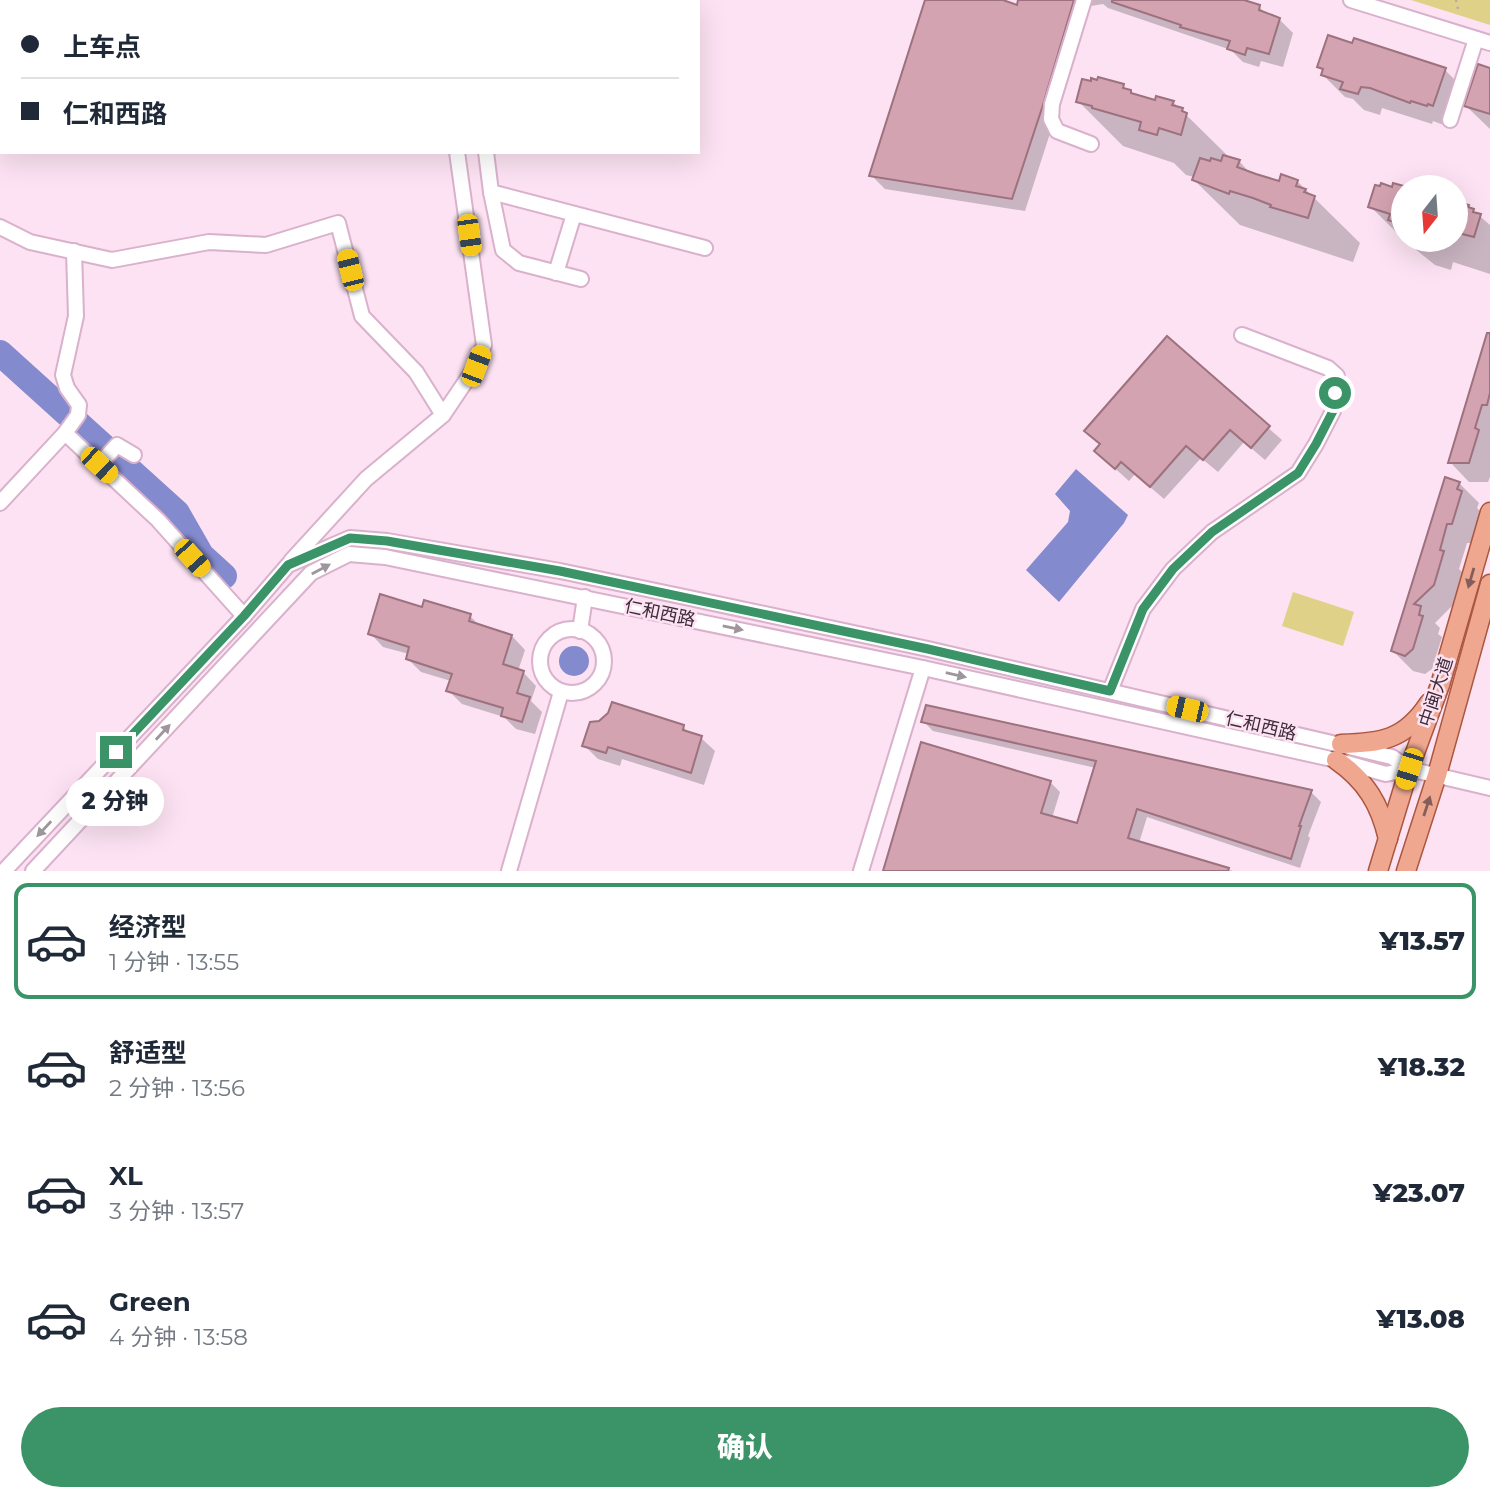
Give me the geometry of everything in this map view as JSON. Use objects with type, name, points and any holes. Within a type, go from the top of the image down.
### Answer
[{"type":"main road","name":"中闽大道","points":[[1378,871],[1409,769],[1440,685],[1490,512]]},
{"type":"main road","name":"中闽大道","points":[[1406,871],[1437,775],[1490,584]]},
{"type":"main road","points":[[1388,839],[1384,819],[1373,798],[1338,752],[1397,736],[1424,710],[1440,685]]},
{"type":"street","points":[[1084,0],[1052,104],[1051,119],[1057,131],[1091,144]]},
{"type":"street","points":[[1351,0],[1483,41],[1450,120]]},
{"type":"street","points":[[288,565],[366,479],[443,415],[476,366],[485,345],[457,154]]},
{"type":"street","points":[[486,154],[503,250],[519,263],[581,279]]},
{"type":"street","points":[[491,192],[705,248]]},
{"type":"street","points":[[556,272],[574,214]]},
{"type":"street","points":[[0,227],[30,242],[112,260],[209,242],[266,246],[338,223],[362,316],[416,372],[443,415]]},
{"type":"street","points":[[0,503],[78,415],[79,405],[67,388],[63,374],[76,316],[74,251]]},
{"type":"street","points":[[1110,691],[1143,609],[1173,569],[1212,532],[1298,473],[1333,411],[1337,376],[1328,368],[1242,335]]},
{"type":"street","points":[[67,430],[158,520],[244,616]]},
{"type":"street","points":[[101,463],[117,445],[134,455]]},
{"type":"street","name":"仁和西路","points":[[4,871],[244,616],[288,565],[350,538],[387,541],[560,571],[928,649],[1110,691],[1338,752]]},
{"type":"street","name":"仁和西路","points":[[33,871],[311,573],[349,554],[385,557],[585,597],[1338,752],[1392,757],[1409,769],[1490,788]]},
{"type":"street","points":[[558,592],[560,571]]},
{"type":"street","points":[[580,631],[585,597]]},
{"type":"street","points":[[562,631],[580,631],[592,637],[599,645],[603,667],[600,677],[593,685],[583,691],[562,692],[545,680],[540,661],[542,651],[554,635],[562,631]]},
{"type":"street","points":[[861,871],[923,668]]},
{"type":"street","points":[[509,871],[562,692]]},
{"type":"path","points":[[1456,0],[1458,9]]},
{"type":"shaded area","points":[[1411,0],[1490,0],[1490,25]]},
{"type":"shaded area","points":[[1293,592],[1354,612],[1343,646],[1282,626]]},
{"type":"water","points":[[1076,469],[1128,515],[1059,602],[1026,570],[1068,522],[1070,511],[1055,494]]},
{"type":"water","points":[[574,646],[584,651],[589,661],[584,671],[574,676],[564,671],[559,661],[564,651]]},
{"type":"building","points":[[925,0],[1003,0],[1017,5],[1018,0],[1074,0],[1012,199],[869,176]]},
{"type":"building","points":[[1112,0],[1244,0],[1260,5],[1259,10],[1280,18],[1269,54],[1247,48],[1245,55],[1227,49],[1230,41],[1180,27],[1181,25]]},
{"type":"building","points":[[1328,35],[1352,43],[1354,38],[1446,68],[1433,106],[1411,101],[1410,103],[1370,88],[1361,87],[1358,94],[1340,89],[1343,82],[1321,75],[1323,69],[1317,67]]},
{"type":"building","points":[[1478,64],[1490,68],[1490,114],[1464,106]]},
{"type":"building","points":[[1098,77],[1124,84],[1123,88],[1131,90],[1131,93],[1155,100],[1156,96],[1174,101],[1172,105],[1183,108],[1182,111],[1187,113],[1181,135],[1159,128],[1157,135],[1139,130],[1141,122],[1076,102],[1082,79],[1091,81],[1091,78],[1097,80]]},
{"type":"building","points":[[1223,155],[1240,160],[1237,167],[1256,174],[1279,181],[1281,174],[1298,180],[1296,186],[1315,196],[1308,218],[1192,180],[1200,158],[1221,161]]},
{"type":"building","points":[[1381,183],[1391,187],[1391,221],[1388,220],[1390,214],[1368,207],[1375,185],[1380,186]]},
{"type":"building","points":[[1468,207],[1481,214],[1474,237],[1468,236]]},
{"type":"building","points":[[1487,333],[1490,333],[1490,393],[1487,405],[1482,405],[1475,428],[1479,430],[1469,463],[1448,463]]},
{"type":"building","points":[[1167,336],[1270,426],[1251,448],[1230,430],[1203,460],[1186,446],[1150,487],[1121,462],[1115,469],[1094,451],[1100,444],[1084,431]]},
{"type":"building","points":[[1445,477],[1460,482],[1457,489],[1462,491],[1452,524],[1447,524],[1440,550],[1444,551],[1434,585],[1414,604],[1421,606],[1419,615],[1423,616],[1413,649],[1405,656],[1391,651]]},
{"type":"building","points":[[380,594],[422,607],[424,600],[471,614],[469,621],[512,635],[503,664],[524,671],[517,693],[530,697],[522,722],[501,716],[503,708],[446,691],[452,674],[406,659],[409,647],[368,634]]},
{"type":"building","points":[[612,702],[684,725],[683,730],[702,736],[691,773],[608,747],[606,753],[582,746],[590,722],[599,721],[608,713]]},
{"type":"building","points":[[926,705],[1312,790],[1291,859],[1137,809],[1128,838],[1229,868],[1228,871],[883,871],[921,742],[1051,781],[1041,813],[1077,823],[1096,761],[921,722]]},
{"type":"waterway","points":[[0,353],[177,513],[201,555],[224,576]]},
{"type":"route","points":[[116,752],[244,616],[288,565],[350,538],[387,541],[560,571],[928,649],[1110,691],[1143,609],[1173,569],[1212,532],[1298,473],[1333,411],[1335,393]]}]
